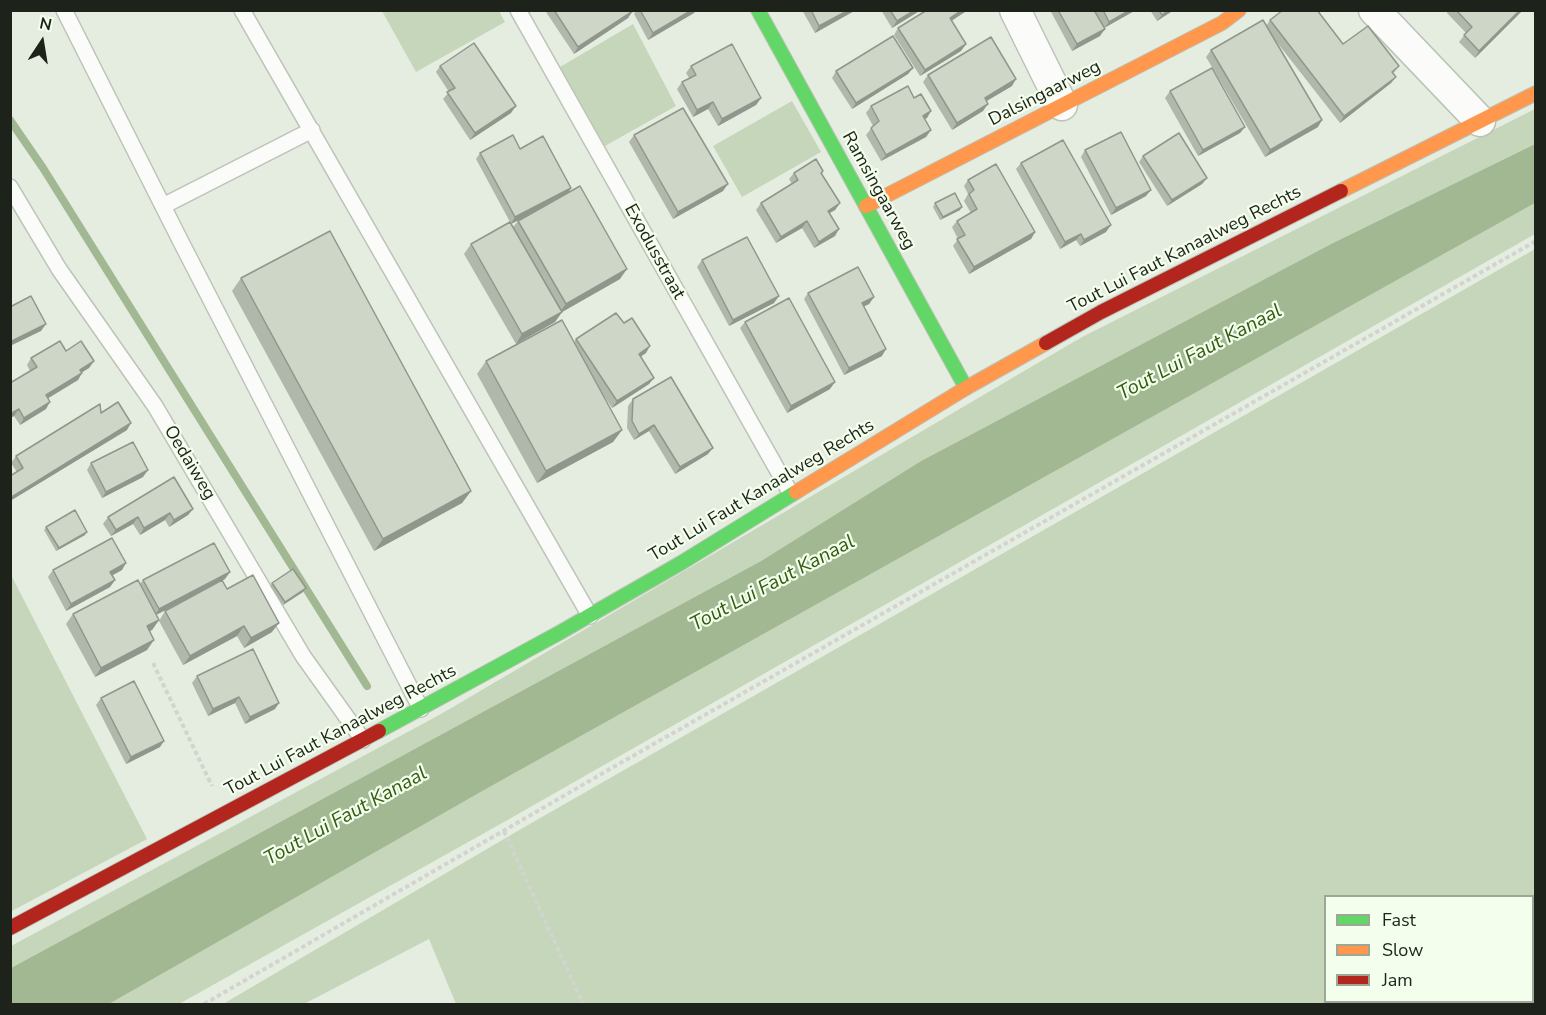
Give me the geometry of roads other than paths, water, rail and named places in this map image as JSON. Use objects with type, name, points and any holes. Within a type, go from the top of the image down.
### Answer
[{"type":"street","name":"Ramsingaarweg","points":[[758,10],[966,388]]},
{"type":"street","points":[[1015,10],[1062,105]]},
{"type":"street","name":"Dalsingaarweg","points":[[866,206],[1222,23],[1239,10]]},
{"type":"street","points":[[1374,10],[1480,121]]},
{"type":"street","name":"Tout Lui Faut Kanaalweg Rechts","points":[[10,928],[421,709],[590,616],[966,388],[1101,312],[1536,93]]},
{"type":"lane","points":[[64,10],[421,709]]},
{"type":"lane","points":[[242,10],[590,616]]},
{"type":"lane","name":"Exodusstraat","points":[[518,10],[791,494]]},
{"type":"lane","points":[[163,206],[312,130]]},
{"type":"lane","name":"Oedaiweg","points":[[10,188],[59,269],[155,406],[303,656],[363,740]]},
{"type":"water","name":"Tout Lui Faut Kanaal","points":[[1535,144],[1535,203],[486,789],[109,1004],[11,1004],[11,968],[761,561],[921,461],[1331,244]]},
{"type":"waterway","points":[[10,120],[43,168],[367,686]]}]
